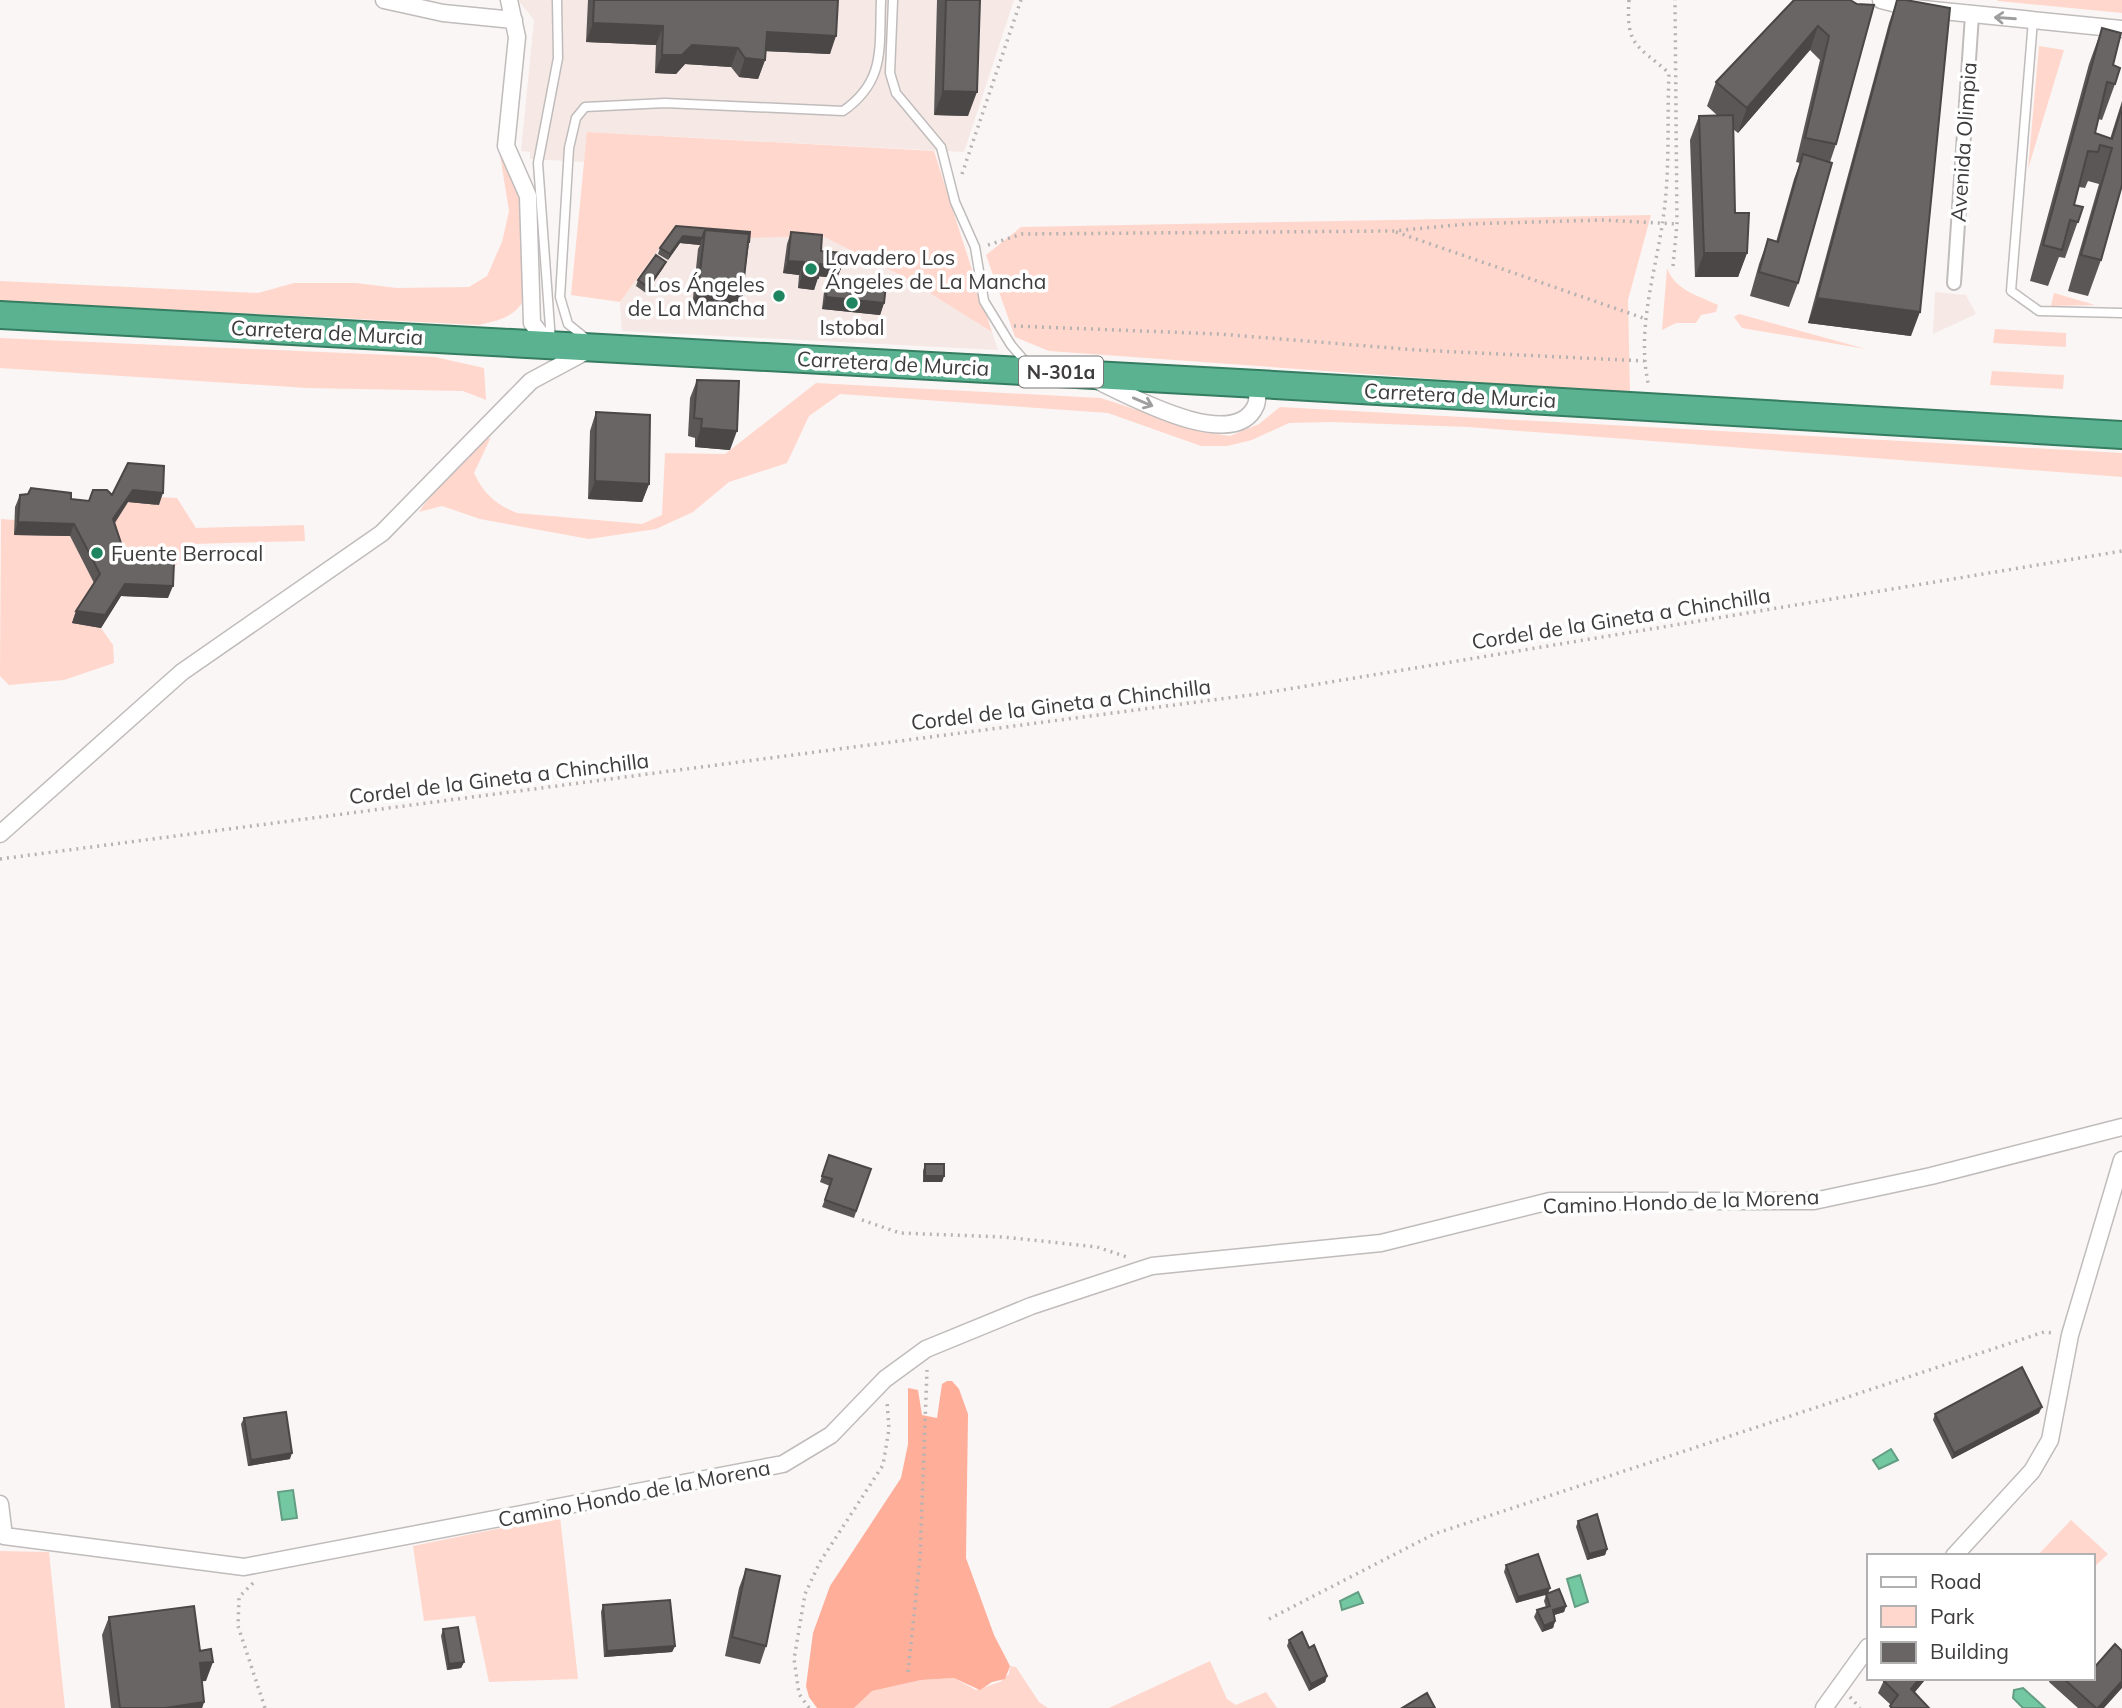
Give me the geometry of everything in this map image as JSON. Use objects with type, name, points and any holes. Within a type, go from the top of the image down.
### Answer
[{"type":"highway","name":"Carretera de Murcia","points":[[0,315],[1258,383],[2122,435]]},
{"type":"street","points":[[384,0],[443,13],[514,20]]},
{"type":"street","points":[[509,0],[517,37],[506,146],[528,196],[532,323],[550,344]]},
{"type":"street","points":[[1881,0],[1913,8],[1973,8],[2032,20],[2122,29]]},
{"type":"street","name":"Avenida Olimpia","points":[[1954,283],[1973,8]]},
{"type":"street","points":[[0,834],[182,672],[382,533],[531,381],[595,346]]},
{"type":"street","points":[[1081,374],[1195,422],[1226,426],[1242,421],[1256,405],[1258,383]]},
{"type":"street","name":"Camino Hondo de la Morena","points":[[0,1504],[4,1536],[244,1567],[783,1464],[831,1435],[884,1379],[926,1349],[1031,1306],[1152,1266],[1381,1243],[1550,1201],[1814,1201],[1931,1176],[2122,1127]]},
{"type":"street","points":[[1956,1554],[2002,1506],[2041,1458],[2057,1408],[2070,1335],[2122,1160]]},
{"type":"street","points":[[1824,1708],[1867,1648]]},
{"type":"lane","points":[[550,344],[538,163],[558,58],[557,0]]},
{"type":"lane","points":[[595,346],[568,324],[560,297],[569,148],[576,118],[585,107],[666,103],[816,113],[844,111],[864,97],[876,75],[881,0]]},
{"type":"lane","points":[[893,0],[890,73],[896,93],[941,147],[955,202],[975,247],[984,301],[1033,371]]},
{"type":"lane","points":[[2032,20],[2011,291],[2039,311],[2122,313]]},
{"type":"path","points":[[955,202],[1021,0]]},
{"type":"path","points":[[1629,0],[1627,29],[1634,43],[1669,73],[1662,223],[1646,319],[1644,361],[1653,406]]},
{"type":"path","points":[[1673,266],[1677,224],[1675,0]]},
{"type":"path","points":[[975,247],[1023,234],[1393,231],[1467,224],[1603,220],[1677,224]]},
{"type":"path","points":[[1393,231],[1646,319]]},
{"type":"path","points":[[999,326],[1219,334],[1417,350],[1644,361]]},
{"type":"path","points":[[1646,376],[1655,376]]},
{"type":"path","name":"Cordel de la Gineta a Chinchilla","points":[[0,859],[1258,694],[2122,551]]},
{"type":"path","points":[[862,1220],[900,1233],[1003,1237],[1097,1247],[1152,1266]]},
{"type":"path","points":[[1269,1619],[1434,1534],[2044,1332],[2070,1335]]},
{"type":"path","points":[[908,1672],[927,1434],[926,1349]]},
{"type":"path","points":[[809,1708],[799,1694],[794,1659],[806,1594],[820,1562],[883,1465],[889,1429],[884,1379]]},
{"type":"path","points":[[255,1581],[239,1597],[238,1626],[265,1708]]},
{"type":"shaded area","points":[[518,0],[1014,0],[964,152],[588,132],[584,162],[530,159],[530,152],[521,151],[534,20]]},
{"type":"shaded area","name":"Los Ángeles de La Mancha","points":[[671,232],[822,236],[902,276],[992,332],[998,350],[622,331],[620,302]]},
{"type":"shaded area","points":[[1935,292],[1966,295],[1976,314],[1933,334]]},
{"type":"shaded area","points":[[952,1381],[959,1389],[968,1414],[966,1558],[994,1635],[1010,1666],[1005,1679],[992,1682],[980,1690],[954,1678],[921,1680],[872,1691],[854,1708],[817,1708],[809,1697],[806,1686],[813,1633],[830,1586],[901,1478],[908,1444],[908,1388],[918,1390],[922,1415],[937,1418],[942,1384]]},
{"type":"shaded area","points":[[1891,1449],[1898,1460],[1879,1469],[1873,1460]]},
{"type":"shaded area","points":[[293,1490],[297,1518],[282,1520],[278,1492]]},
{"type":"shaded area","points":[[1580,1575],[1588,1602],[1575,1607],[1567,1579]]},
{"type":"shaded area","points":[[1358,1592],[1363,1603],[1342,1610],[1340,1601]]},
{"type":"shaded area","points":[[2023,1688],[2045,1708],[2023,1708],[2013,1698],[2014,1690]]},
{"type":"green space","points":[[2122,0],[2122,13],[1998,1]]},
{"type":"green space","points":[[2039,46],[2064,50],[2028,169]]},
{"type":"green space","points":[[587,132],[934,151],[992,332],[902,276],[822,236],[748,238],[671,232],[620,302],[571,295]]},
{"type":"green space","points":[[497,136],[524,207],[522,303],[508,316],[498,320],[479,325],[0,301],[0,281],[258,293],[294,283],[356,283],[397,288],[469,287],[487,276],[502,242],[509,211]]},
{"type":"green space","points":[[1651,215],[1628,300],[1630,393],[1049,351],[1015,337],[986,255],[1021,227]]},
{"type":"green space","points":[[1667,268],[1681,287],[1718,305],[1716,312],[1701,315],[1696,323],[1676,323],[1662,330]]},
{"type":"green space","points":[[2054,293],[2095,305],[2051,306]]},
{"type":"green space","points":[[1739,314],[1866,349],[1742,328],[1734,317]]},
{"type":"green space","points":[[1995,329],[2066,333],[2066,347],[1993,343]]},
{"type":"green space","points":[[0,338],[435,357],[484,368],[486,400],[463,391],[307,388],[0,368]]},
{"type":"green space","points":[[1992,371],[2064,375],[2063,389],[1990,385]]},
{"type":"green space","points":[[816,383],[1101,398],[1204,432],[1230,436],[1259,424],[1280,407],[2122,453],[2122,477],[1468,427],[1331,422],[1289,423],[1252,440],[1227,446],[1201,446],[1108,413],[840,394],[809,416],[787,463],[729,482],[693,512],[656,529],[589,539],[480,519],[442,506],[419,512],[460,461],[491,437],[474,473],[486,493],[502,506],[517,513],[642,524],[662,515],[665,453],[725,454]]},
{"type":"green space","points":[[159,497],[177,498],[196,528],[304,525],[305,541],[193,544],[169,574],[122,571],[109,531],[128,502],[158,505]]},
{"type":"green space","points":[[1,519],[15,520],[14,535],[70,536],[96,586],[72,623],[101,628],[113,645],[114,663],[64,680],[9,685],[0,676]]},
{"type":"green space","points":[[560,1516],[578,1679],[489,1682],[475,1616],[424,1621],[413,1546]]},
{"type":"green space","points":[[2071,1520],[2108,1554],[2094,1567],[2094,1554],[2039,1554]]},
{"type":"green space","points":[[0,1551],[49,1552],[65,1708],[0,1708]]},
{"type":"green space","points":[[1210,1661],[1227,1699],[1236,1705],[1266,1692],[1277,1708],[1109,1708]]},
{"type":"green space","points":[[1010,1666],[1016,1667],[1039,1702],[1048,1708],[854,1708],[872,1691],[921,1680],[954,1678],[976,1690],[1000,1682],[1009,1674]]},
{"type":"building","points":[[594,0],[838,0],[836,36],[767,32],[765,60],[745,58],[738,48],[692,45],[682,55],[662,55],[663,26],[593,23]]},
{"type":"building","points":[[946,0],[980,0],[977,92],[943,91]]},
{"type":"building","points":[[1794,0],[1850,0],[1857,4],[1874,5],[1836,144],[1805,138],[1829,36],[1818,26],[1747,108],[1716,82]]},
{"type":"building","points":[[1897,0],[1950,8],[1920,312],[1817,298]]},
{"type":"building","points":[[2102,28],[2121,33],[2113,65],[2120,68],[2115,84],[2107,82],[2095,133],[2112,139],[2122,107],[2122,185],[2101,260],[2081,255],[2112,148],[2100,145],[2098,152],[2088,151],[2074,205],[2083,207],[2078,222],[2070,220],[2062,250],[2043,245]]},
{"type":"building","points":[[1733,115],[1735,213],[1749,213],[1747,253],[1704,253],[1699,116]]},
{"type":"building","points":[[1803,154],[1832,163],[1798,283],[1759,272],[1768,239],[1778,242]]},
{"type":"building","points":[[676,226],[750,232],[749,243],[749,234],[705,230],[702,238],[683,236],[670,254],[660,248]]},
{"type":"building","points":[[705,230],[749,234],[742,295],[698,289]]},
{"type":"building","points":[[791,232],[822,235],[821,251],[843,253],[842,266],[820,264],[818,278],[802,276],[804,262],[788,261]]},
{"type":"building","points":[[656,255],[666,262],[648,287],[638,280]]},
{"type":"building","points":[[828,279],[886,285],[884,303],[826,297]]},
{"type":"building","points":[[697,380],[739,381],[737,431],[701,428],[702,419],[694,418]]},
{"type":"building","points":[[596,412],[650,415],[649,484],[595,481]]},
{"type":"building","name":"Fuente Berrocal","points":[[128,463],[164,466],[163,493],[133,490],[113,519],[126,558],[174,562],[173,586],[125,584],[105,615],[76,611],[100,574],[74,524],[18,522],[20,495],[28,494],[31,488],[71,493],[71,499],[89,501],[93,490],[107,490],[112,495]]},
{"type":"building","points":[[829,1155],[871,1169],[856,1211],[825,1200],[832,1179],[822,1176]]},
{"type":"building","points":[[925,1164],[944,1164],[944,1176],[925,1176]]},
{"type":"building","points":[[2022,1367],[2042,1407],[1954,1453],[1935,1414]]},
{"type":"building","points":[[286,1412],[292,1453],[251,1460],[244,1418]]},
{"type":"building","points":[[1597,1514],[1607,1549],[1589,1554],[1578,1521]]},
{"type":"building","points":[[1538,1554],[1550,1588],[1518,1597],[1506,1565]]},
{"type":"building","points":[[746,1569],[780,1576],[766,1646],[732,1637]]},
{"type":"building","points":[[1559,1589],[1566,1606],[1553,1610],[1555,1621],[1544,1626],[1537,1610],[1550,1606],[1546,1594]]},
{"type":"building","points":[[670,1600],[675,1646],[607,1651],[603,1605]]},
{"type":"building","points":[[194,1606],[200,1651],[211,1649],[213,1662],[200,1663],[204,1702],[165,1708],[120,1708],[109,1617]]},
{"type":"building","points":[[458,1627],[464,1662],[449,1664],[443,1629]]},
{"type":"building","points":[[1302,1632],[1309,1648],[1314,1645],[1327,1676],[1311,1684],[1289,1640]]},
{"type":"building","points":[[2115,1644],[2122,1651],[2122,1681],[2098,1708],[2065,1680],[2094,1680],[2094,1668]]},
{"type":"building","points":[[1883,1680],[1918,1680],[1911,1689],[1929,1708],[1892,1708],[1890,1706],[1898,1695]]},
{"type":"building","points":[[1427,1693],[1435,1708],[1402,1708]]},
{"type":"place","name":"Lavadero Los Ángeles de La Mancha","points":[[811,269]]},
{"type":"place","name":"Los Ángeles de La Mancha","points":[[779,296]]},
{"type":"place","name":"Istobal","points":[[852,303]]},
{"type":"place","name":"Fuente Berrocal","points":[[97,553]]}]
